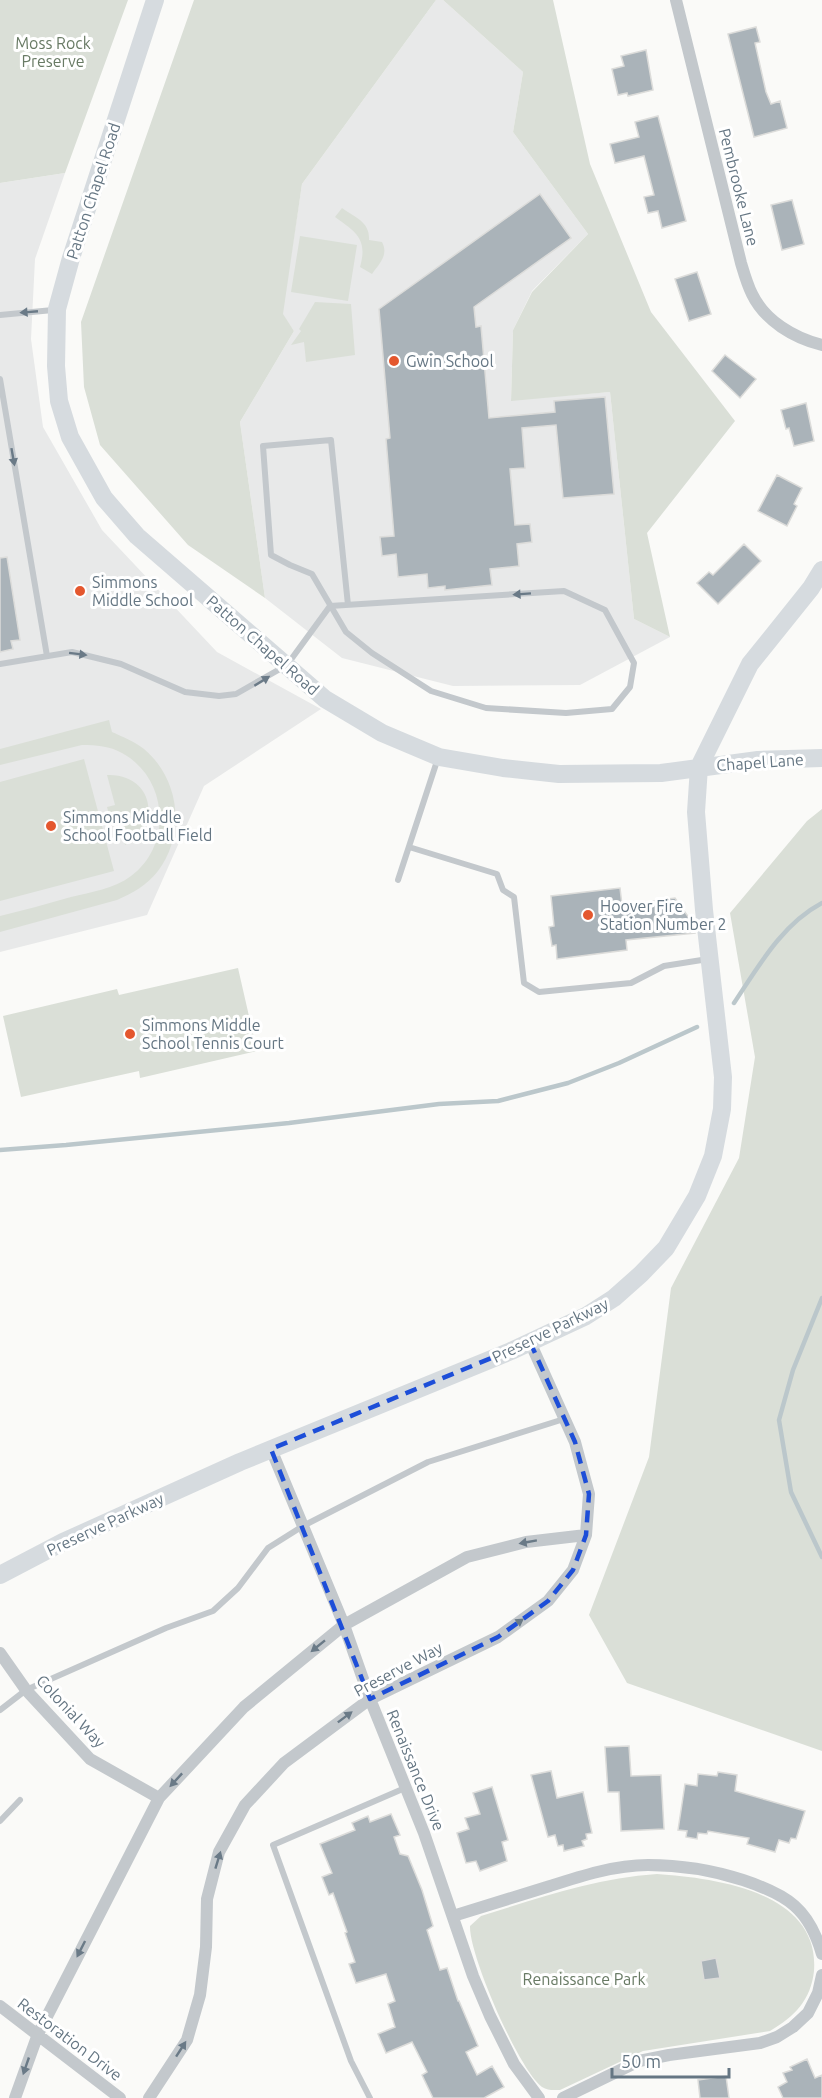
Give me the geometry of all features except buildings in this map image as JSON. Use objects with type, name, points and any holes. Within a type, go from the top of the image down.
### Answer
[{"type":"street","name":"Patton Chapel Road","points":[[155,0],[71,258],[57,309],[56,366],[59,401],[70,437],[104,498],[137,536],[325,699],[382,733],[439,757],[503,768],[559,774],[661,773],[699,767]]},
{"type":"street","name":"Pembrooke Lane","points":[[676,0],[741,263],[753,295],[772,319],[788,332],[822,345]]},
{"type":"street","points":[[699,767],[750,664],[811,588],[822,570]]},
{"type":"street","name":"Chapel Lane","points":[[699,767],[758,760],[822,758]]},
{"type":"street","name":"Preserve Parkway","points":[[0,1575],[63,1542],[271,1449],[530,1342],[585,1316],[614,1298],[642,1274],[666,1248],[697,1196],[713,1156],[722,1109],[723,1077],[704,910],[696,812],[699,767]]},
{"type":"street","name":"Preserve Way","points":[[149,2098],[187,2040],[200,1995],[206,1947],[207,1899],[219,1852],[245,1806],[284,1763],[370,1699],[498,1636],[548,1601],[573,1570],[586,1534],[589,1494],[575,1442],[530,1342]]},
{"type":"street","name":"Renaissance Drive","points":[[271,1449],[344,1625],[453,1916],[473,1976],[514,2064],[540,2098]]},
{"type":"street","points":[[15,2098],[38,2034],[159,1798],[244,1707],[344,1625],[467,1557],[526,1542],[586,1534]]},
{"type":"street","name":"Colonial Way","points":[[0,1653],[26,1690],[90,1759],[159,1798]]},
{"type":"street","points":[[453,1916],[612,1869],[646,1865],[681,1866],[719,1872],[757,1885],[789,1901],[805,1915],[816,1933],[822,1954]]},
{"type":"street","points":[[563,2098],[639,2061],[760,2043],[777,2037],[793,2027],[808,2013],[818,1993],[822,1975]]},
{"type":"street","name":"Restoration Drive","points":[[0,2006],[120,2098]]},
{"type":"lane","points":[[0,315],[57,309]]},
{"type":"lane","points":[[0,379],[47,656]]},
{"type":"lane","points":[[330,606],[348,605],[564,591],[605,610],[634,663],[630,687],[612,709],[566,713],[486,708],[431,691],[372,653],[346,632],[330,606],[312,574],[271,555],[263,446],[331,440],[348,605]]},
{"type":"lane","points":[[0,664],[72,652],[129,667],[185,692],[219,696],[236,694],[255,686],[287,665],[330,606]]},
{"type":"lane","points":[[398,880],[439,757]]},
{"type":"lane","points":[[409,847],[497,874],[503,890],[514,897],[524,983],[539,992],[631,983],[664,966],[711,959]]},
{"type":"lane","points":[[0,1710],[26,1690],[166,1628],[213,1611],[238,1588],[268,1548],[303,1526],[428,1462],[564,1419]]},
{"type":"lane","points":[[370,2098],[351,2061],[273,1845],[405,1788]]},
{"type":"lane","points":[[0,1821],[20,1800]]},
{"type":"highlighted area","points":[[530,1342],[575,1442],[589,1494],[586,1535],[573,1570],[548,1601],[498,1637],[370,1699],[271,1449]]},
{"type":"shaded area","name":"Gwin School","points":[[436,0],[443,0],[523,72],[513,132],[588,234],[532,291],[513,330],[511,400],[610,392],[634,619],[670,637],[580,685],[453,686],[342,658],[265,598],[240,422],[294,331],[282,314],[302,184]]},
{"type":"shaded area","name":"Simmons Middle School","points":[[65,173],[35,259],[31,339],[43,427],[102,530],[217,652],[321,709],[204,786],[147,915],[0,952],[0,183]]},
{"type":"green space","name":"Moss Rock Preserve","points":[[0,0],[128,0],[65,173],[0,183]]},
{"type":"green space","points":[[194,0],[436,0],[302,184],[283,314],[294,331],[240,422],[265,598],[188,545],[100,445],[84,387],[81,322]]},
{"type":"green space","points":[[443,0],[553,0],[590,164],[651,312],[735,421],[647,533],[670,637],[634,619],[610,392],[511,401],[513,330],[532,292],[588,234],[513,132],[523,72]]},
{"type":"green space","points":[[342,208],[365,225],[369,240],[382,242],[384,255],[372,274],[360,267],[362,249],[358,237],[335,217]]},
{"type":"green space","points":[[300,236],[357,245],[348,301],[291,292]]},
{"type":"green space","points":[[315,302],[351,304],[355,355],[306,362],[304,342],[291,345],[301,331],[299,329]]},
{"type":"green space","points":[[109,720],[112,732],[132,741],[156,761],[172,791],[175,824],[173,841],[167,856],[149,880],[117,900],[0,932],[0,916],[102,890],[117,884],[131,876],[145,863],[154,847],[159,830],[160,812],[156,795],[149,778],[137,764],[122,753],[103,746],[82,745],[0,765],[0,749]]},
{"type":"green space","name":"Simmons Middle School Football Field","points":[[84,759],[114,871],[0,901],[0,782]]},
{"type":"green space","points":[[107,775],[122,777],[134,782],[143,791],[148,801],[145,825],[137,836],[125,845],[118,816],[110,818],[107,807],[115,805]]},
{"type":"green space","points":[[822,809],[822,1751],[627,1683],[589,1615],[649,1457],[671,1288],[739,1158],[755,1057],[730,913],[807,821]]},
{"type":"green space","name":"Simmons Middle School Tennis Court","points":[[238,968],[257,1051],[140,1078],[139,1071],[21,1097],[3,1016],[117,989],[119,995]]},
{"type":"green space","name":"Renaissance Park","points":[[657,1874],[733,1885],[759,1894],[782,1906],[800,1923],[811,1944],[814,1971],[805,1999],[794,2014],[770,2031],[643,2051],[560,2090],[542,2087],[521,2059],[497,2011],[478,1961],[470,1926],[481,1916],[524,1902],[612,1880]]},
{"type":"waterway","points":[[734,1003],[783,934],[795,922],[822,903]]},
{"type":"waterway","points":[[0,1150],[289,1123],[439,1104],[498,1101],[568,1083],[619,1063],[697,1027]]},
{"type":"waterway","points":[[822,1298],[793,1370],[779,1420],[791,1492],[822,1557]]},
{"type":"place","name":"Gwin School","points":[[394,361]]},
{"type":"place","name":"Simmons Middle School","points":[[80,591]]},
{"type":"place","name":"Simmons Middle School Football Field","points":[[51,826]]},
{"type":"place","name":"Hoover Fire Station Number 2","points":[[588,915]]},
{"type":"place","name":"Simmons Middle School Tennis Court","points":[[130,1034]]}]
